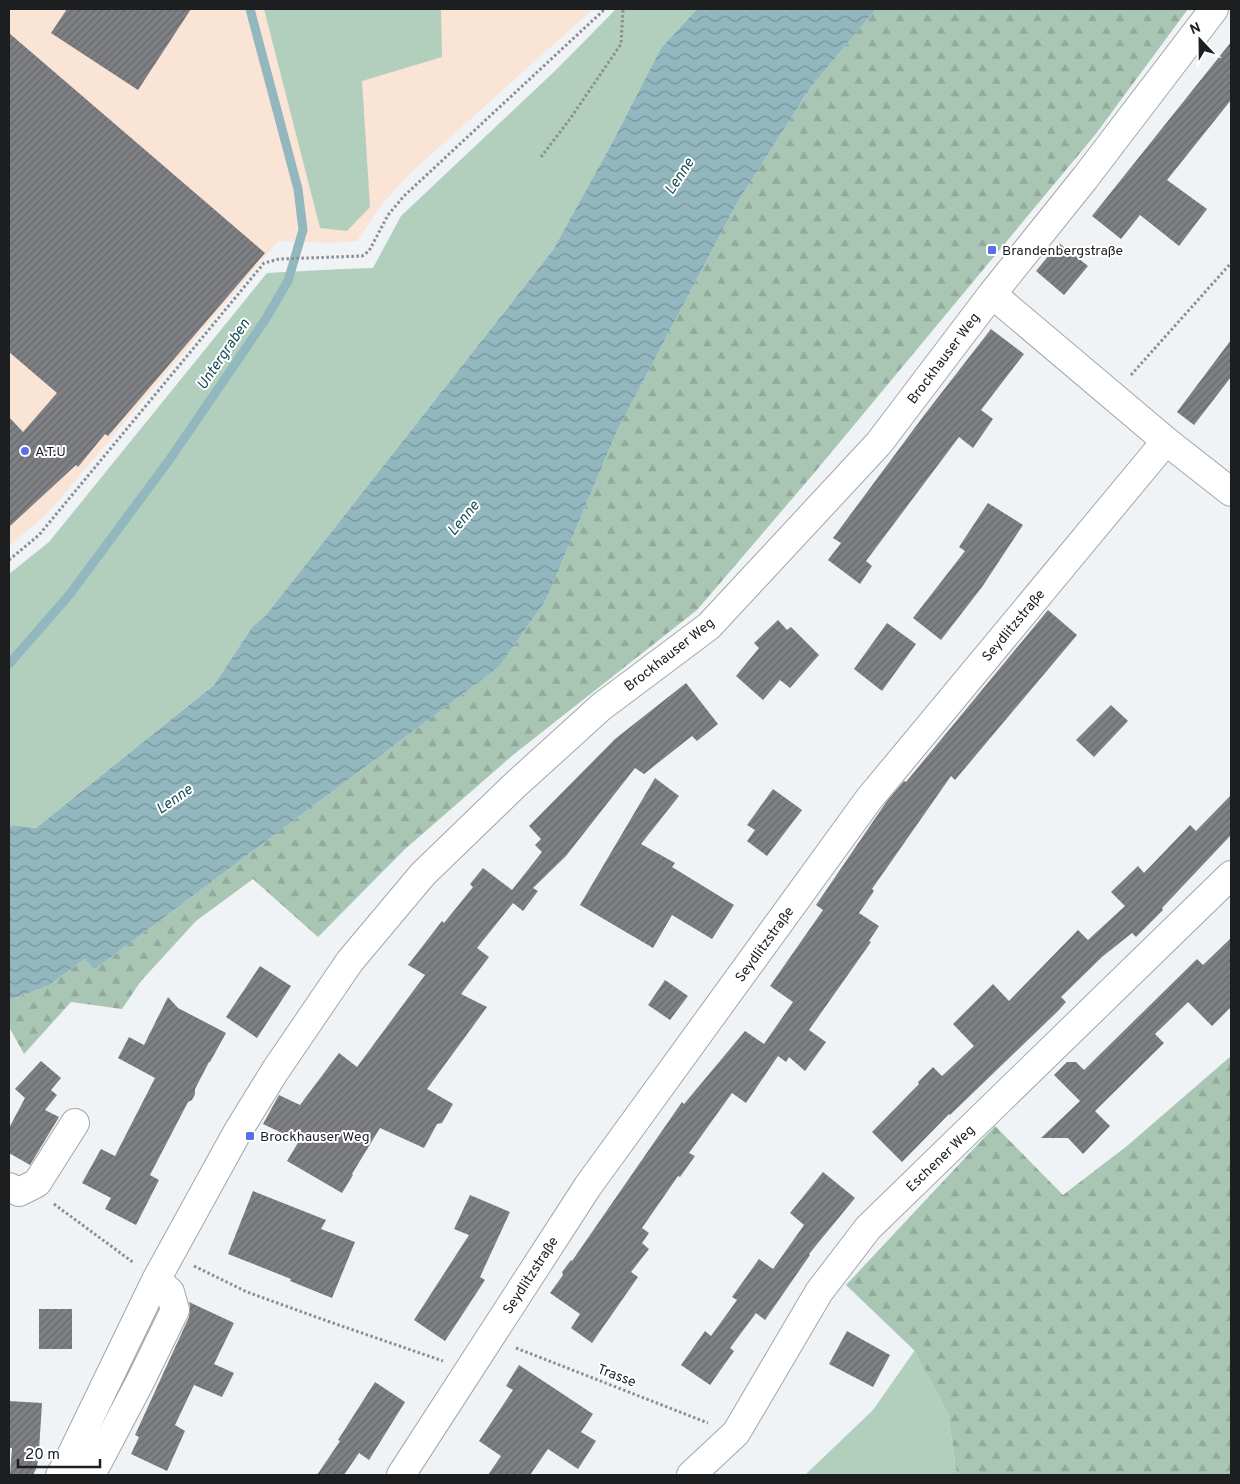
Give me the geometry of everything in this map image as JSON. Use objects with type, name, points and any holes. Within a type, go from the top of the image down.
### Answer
[{"type":"street","name":"Brockhauser Weg","points":[[60,1475],[156,1280],[238,1131],[275,1071],[350,961],[423,874],[514,786],[601,708],[709,626],[879,443],[992,294],[1085,178],[1214,9]]},
{"type":"street","points":[[992,294],[1166,442],[1231,492]]},
{"type":"street","name":"Seydlitzstraße","points":[[401,1475],[588,1186],[869,799],[1166,442]]},
{"type":"street","name":"Eschener Weg","points":[[691,1475],[736,1433],[819,1292],[868,1228],[1231,875]]},
{"type":"street","points":[[18,1188],[37,1183],[75,1123]]},
{"type":"street","points":[[91,1475],[175,1310],[170,1292],[156,1280]]},
{"type":"path","points":[[9,560],[39,535],[264,263],[279,259],[362,256],[369,251],[388,215],[404,196],[605,9]]},
{"type":"path","points":[[541,158],[570,120],[621,44],[623,9]]},
{"type":"path","points":[[1112,396],[1231,262]]},
{"type":"path","points":[[18,1188],[51,1202],[156,1280]]},
{"type":"path","points":[[170,1254],[247,1292],[469,1370]]},
{"type":"path","name":"Trasse","points":[[490,1338],[736,1433]]},
{"type":"shaded area","points":[[9,9],[593,9],[406,177],[379,208],[357,241],[328,243],[278,241],[48,513],[9,546]]},
{"type":"green space","points":[[264,9],[441,9],[442,57],[362,81],[370,207],[347,231],[320,228]]},
{"type":"green space","points":[[616,9],[697,9],[661,48],[612,143],[553,250],[266,615],[253,626],[214,685],[36,828],[13,825],[9,828],[9,574],[49,542],[267,273],[373,268],[401,216],[558,68]]},
{"type":"green space","points":[[876,9],[1188,9],[1095,135],[815,472],[697,610],[513,755],[404,850],[318,937],[253,879],[196,921],[141,981],[122,1009],[71,1002],[24,1054],[9,1027],[9,1000],[48,986],[85,959],[94,970],[499,667],[546,600],[617,431],[737,203],[811,87]]},
{"type":"green space","points":[[1231,1056],[1231,1475],[959,1475],[956,1470],[948,1413],[915,1351],[846,1285],[995,1126],[1063,1195],[1127,1146]]},
{"type":"green space","points":[[915,1350],[948,1413],[956,1470],[959,1475],[805,1475],[873,1410]]},
{"type":"water","name":"Lenne","points":[[697,9],[876,9],[811,87],[737,203],[617,431],[546,600],[499,667],[94,970],[85,959],[48,986],[9,1000],[9,828],[13,825],[36,828],[214,685],[253,626],[266,615],[553,250],[612,143],[661,48]]},
{"type":"building","points":[[67,9],[191,9],[138,90],[51,33]]},
{"type":"building","points":[[9,33],[265,253],[108,436],[105,434],[78,467],[76,465],[9,527],[9,417],[23,432],[57,393],[9,352]]},
{"type":"building","points":[[1231,42],[1231,100],[1167,180],[1207,209],[1179,246],[1140,215],[1121,239],[1092,216]]},
{"type":"building","points":[[1059,243],[1088,266],[1064,295],[1036,271]]},
{"type":"building","points":[[991,329],[1024,354],[981,410],[993,419],[973,448],[959,437],[866,561],[872,566],[860,584],[828,560],[841,543],[833,538]]},
{"type":"building","points":[[1231,340],[1231,377],[1194,425],[1177,412]]},
{"type":"building","points":[[988,503],[1023,525],[982,587],[941,640],[913,618],[965,551],[959,547]]},
{"type":"building","points":[[1048,610],[1077,635],[955,780],[951,776],[872,889],[874,891],[859,913],[879,926],[869,941],[871,942],[809,1030],[826,1042],[805,1071],[789,1057],[786,1062],[778,1056],[746,1103],[732,1093],[689,1153],[695,1156],[680,1177],[678,1176],[642,1228],[649,1233],[642,1243],[649,1249],[631,1272],[638,1277],[592,1343],[571,1328],[580,1314],[550,1293],[563,1275],[562,1272],[572,1261],[682,1102],[684,1104],[745,1031],[764,1044],[793,1002],[770,986],[823,910],[816,905],[887,801],[904,781],[906,782]]},
{"type":"building","points":[[778,620],[787,630],[791,627],[819,655],[790,688],[780,680],[763,700],[736,676],[759,648],[754,643]]},
{"type":"building","points":[[887,623],[916,644],[882,691],[854,669]]},
{"type":"building","points":[[686,683],[718,724],[697,741],[692,736],[644,774],[635,768],[566,856],[533,888],[538,891],[523,911],[513,903],[477,948],[489,957],[461,994],[487,1007],[427,1089],[453,1104],[442,1123],[437,1124],[424,1148],[380,1128],[342,1193],[287,1161],[299,1141],[263,1124],[279,1095],[300,1105],[339,1053],[357,1067],[425,975],[408,965],[442,921],[444,923],[473,887],[470,884],[483,868],[512,890],[542,852],[535,845],[541,839],[529,826],[615,739]]},
{"type":"building","points":[[1111,705],[1128,721],[1094,757],[1076,740]]},
{"type":"building","points":[[655,778],[679,796],[641,844],[675,863],[672,867],[734,905],[712,939],[672,915],[653,948],[580,905]]},
{"type":"building","points":[[773,789],[802,810],[767,856],[747,841],[755,830],[747,825]]},
{"type":"building","points":[[1231,795],[1231,835],[1136,937],[1132,933],[1102,957],[1061,997],[1066,1002],[1058,1011],[949,1114],[902,1162],[872,1132],[933,1067],[942,1076],[974,1046],[953,1024],[993,984],[1009,1001],[1078,930],[1088,940],[1125,906],[1111,892],[1138,866],[1144,873],[1190,825],[1196,831]]},
{"type":"building","points":[[1231,938],[1231,1007],[1212,1026],[1188,1002],[1155,1034],[1164,1043],[1095,1111],[1110,1126],[1083,1154],[1068,1138],[1041,1138],[1080,1101],[1054,1075],[1067,1062],[1076,1062],[1084,1070],[1197,959],[1203,965]]},
{"type":"building","points":[[260,966],[291,986],[257,1038],[226,1017]]},
{"type":"building","points":[[665,980],[688,996],[670,1020],[648,1005]]},
{"type":"building","points":[[168,997],[178,1008],[226,1033],[195,1089],[192,1100],[188,1102],[150,1175],[159,1180],[136,1225],[105,1209],[111,1198],[82,1183],[101,1149],[115,1156],[155,1078],[118,1058],[129,1037],[144,1045]]},
{"type":"building","points":[[41,1061],[61,1078],[51,1090],[57,1095],[45,1110],[59,1117],[30,1165],[9,1153],[9,1128],[25,1098],[15,1089]]},
{"type":"building","points":[[823,1172],[855,1198],[809,1254],[765,1320],[756,1313],[730,1348],[734,1351],[710,1385],[681,1365],[705,1331],[711,1336],[737,1300],[732,1297],[759,1259],[773,1269],[804,1225],[790,1213]]},
{"type":"building","points":[[253,1191],[326,1220],[321,1229],[355,1242],[332,1298],[290,1281],[291,1279],[228,1254]]},
{"type":"building","points":[[470,1195],[510,1212],[480,1277],[485,1280],[445,1341],[414,1320],[469,1235],[454,1229]]},
{"type":"building","points":[[189,1302],[234,1323],[214,1364],[234,1373],[222,1397],[194,1385],[175,1425],[185,1431],[167,1471],[131,1454],[139,1437],[135,1435],[189,1317]]},
{"type":"building","points":[[39,1309],[72,1309],[72,1349],[39,1349]]},
{"type":"building","points":[[847,1331],[890,1355],[873,1387],[829,1364]]},
{"type":"building","points":[[519,1365],[593,1414],[581,1432],[596,1441],[578,1469],[548,1449],[530,1475],[488,1475],[501,1456],[479,1441],[513,1390],[506,1386]]},
{"type":"building","points":[[375,1382],[405,1402],[369,1460],[359,1453],[344,1475],[317,1475],[340,1441],[338,1440]]},
{"type":"building","points":[[9,1401],[42,1403],[37,1467],[33,1475],[10,1475],[12,1448],[9,1448]]},
{"type":"waterway","name":"Untergraben","points":[[9,664],[70,594],[170,459],[265,320],[288,281],[303,230],[298,189],[250,9]]},
{"type":"place","name":"Brandenbergstraße","points":[[992,250]]},
{"type":"place","name":"A.T.U","points":[[25,451]]},
{"type":"place","name":"Brockhauser Weg","points":[[250,1136]]}]
